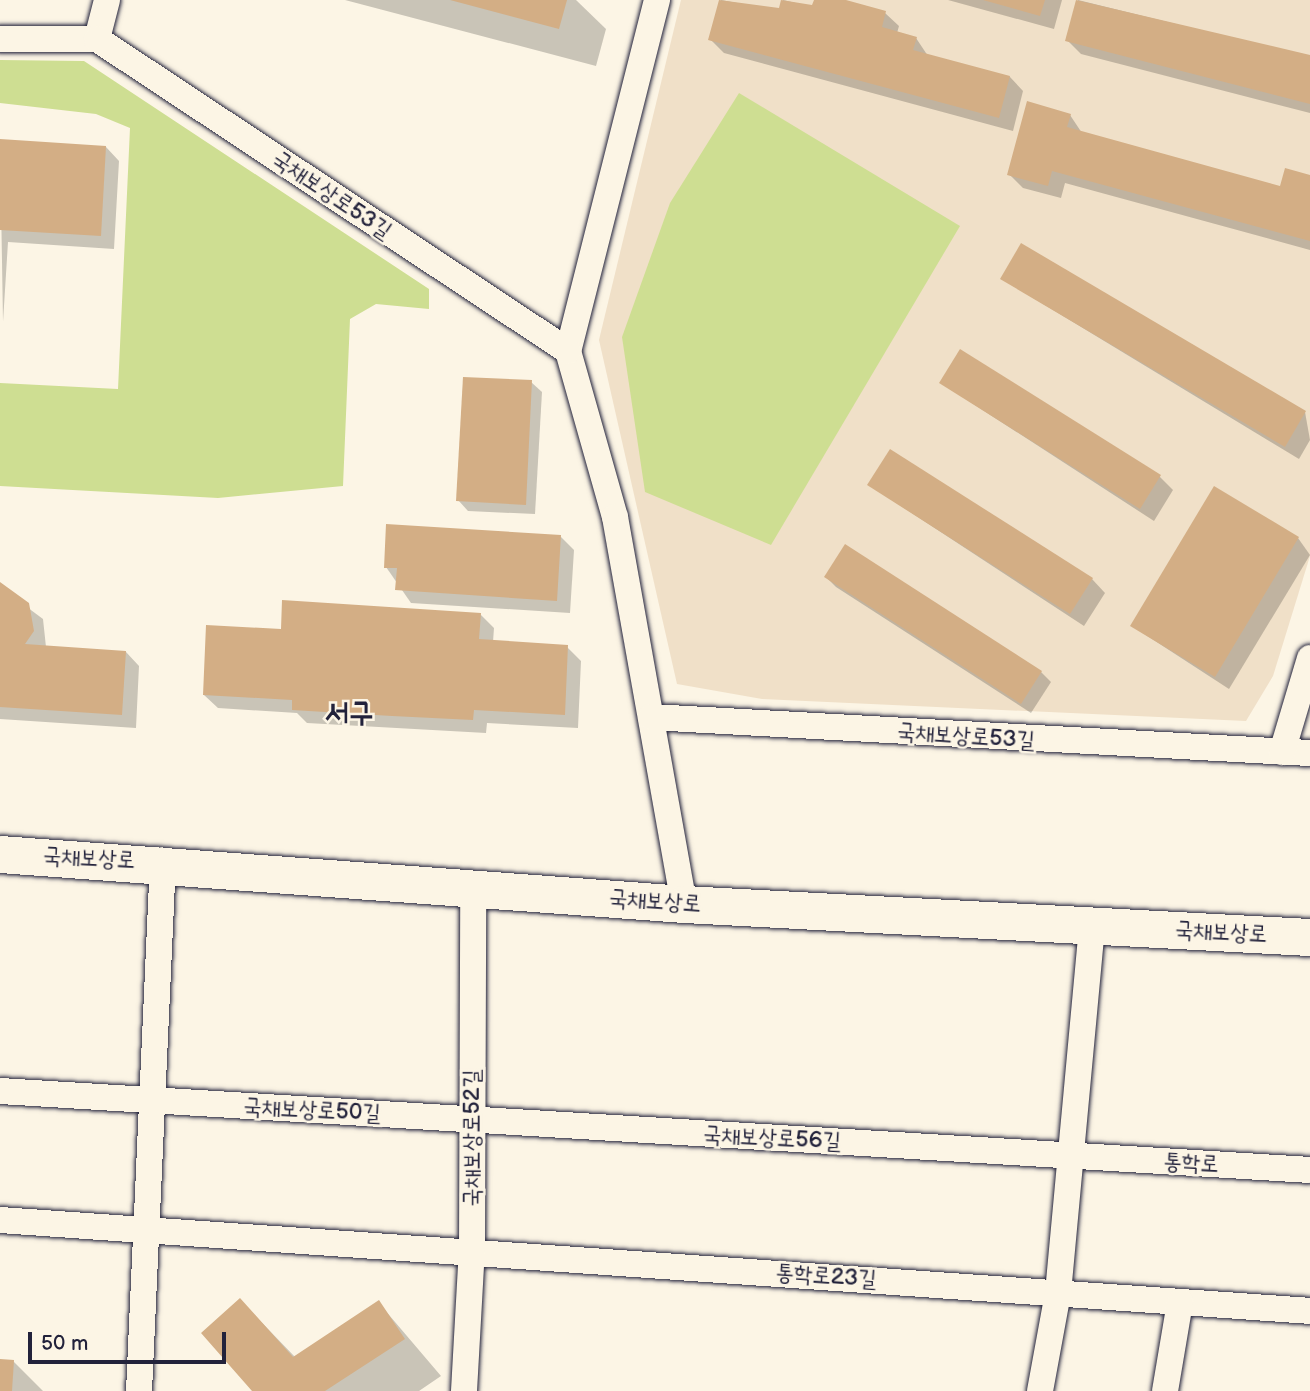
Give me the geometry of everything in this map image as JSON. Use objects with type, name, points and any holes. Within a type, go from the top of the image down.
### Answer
[{"type":"main road","name":"국채보상로","points":[[0,854],[163,861],[684,904],[1310,937]]},
{"type":"street","points":[[657,0],[568,351],[615,517],[684,904]]},
{"type":"street","points":[[0,39],[97,39],[105,1]]},
{"type":"street","name":"국채보상로53길","points":[[97,39],[568,351]]},
{"type":"street","points":[[1282,752],[1310,658]]},
{"type":"street","name":"국채보상로53길","points":[[651,717],[1310,753]]},
{"type":"street","points":[[139,1391],[163,861]]},
{"type":"street","name":"국채보상로52길","points":[[464,1391],[472,1249],[473,886]]},
{"type":"street","points":[[1040,1391],[1058,1293],[1093,926]]},
{"type":"street","name":"국채보상로50길","points":[[0,1091],[472,1120]]},
{"type":"street","name":"국채보상로56길","points":[[472,1120],[1071,1156]]},
{"type":"street","name":"통학로","points":[[1071,1156],[1310,1170]]},
{"type":"street","points":[[0,1220],[146,1229]]},
{"type":"street","name":"통학로23길","points":[[146,1229],[472,1249],[1310,1311]]},
{"type":"street","points":[[1166,1391],[1180,1302]]},
{"type":"shaded area","points":[[681,0],[1310,0],[1310,556],[1273,676],[1246,721],[762,699],[677,684],[599,340]]},
{"type":"green space","points":[[0,60],[84,61],[429,289],[429,309],[376,304],[350,319],[343,486],[218,498],[0,486],[0,383],[118,389],[130,128],[96,114],[0,103]]},
{"type":"green space","points":[[739,93],[960,226],[771,545],[645,492],[622,337],[670,203]]},
{"type":"building","points":[[450,0],[567,0],[559,29]]},
{"type":"building","points":[[719,0],[779,8],[781,0],[812,5],[814,0],[846,0],[886,11],[882,27],[917,37],[913,50],[1010,76],[999,118],[708,40]]},
{"type":"building","points":[[983,0],[1045,0],[1040,16]]},
{"type":"building","points":[[1076,0],[1310,55],[1310,104],[1065,41]]},
{"type":"building","points":[[1027,101],[1071,114],[1067,127],[1280,186],[1285,168],[1310,175],[1310,241],[1052,171],[1048,186],[1007,175]]},
{"type":"building","points":[[0,139],[106,146],[101,236],[0,230]]},
{"type":"building","points":[[1021,243],[1306,411],[1285,447],[1000,279]]},
{"type":"building","points":[[960,349],[1161,475],[1140,509],[939,383]]},
{"type":"building","points":[[463,377],[532,380],[526,505],[456,501]]},
{"type":"building","points":[[890,449],[1093,578],[1070,614],[867,485]]},
{"type":"building","points":[[1214,486],[1299,537],[1215,677],[1130,626]]},
{"type":"building","points":[[386,524],[561,535],[557,601],[395,590],[397,568],[384,568]]},
{"type":"building","points":[[845,544],[1042,671],[1021,704],[824,577]]},
{"type":"building","points":[[0,582],[29,603],[34,631],[25,644],[126,651],[122,715],[0,707]]},
{"type":"building","points":[[282,600],[481,613],[479,639],[568,645],[565,715],[474,710],[473,720],[392,716],[292,710],[292,700],[203,695],[206,625],[281,629]]},
{"type":"building","points":[[240,1298],[293,1357],[379,1300],[405,1339],[325,1391],[252,1391],[201,1333]]},
{"type":"building","points":[[0,1359],[14,1360],[12,1391],[0,1391]]},
{"type":"district","name":"서구","points":[[349,713]]}]
